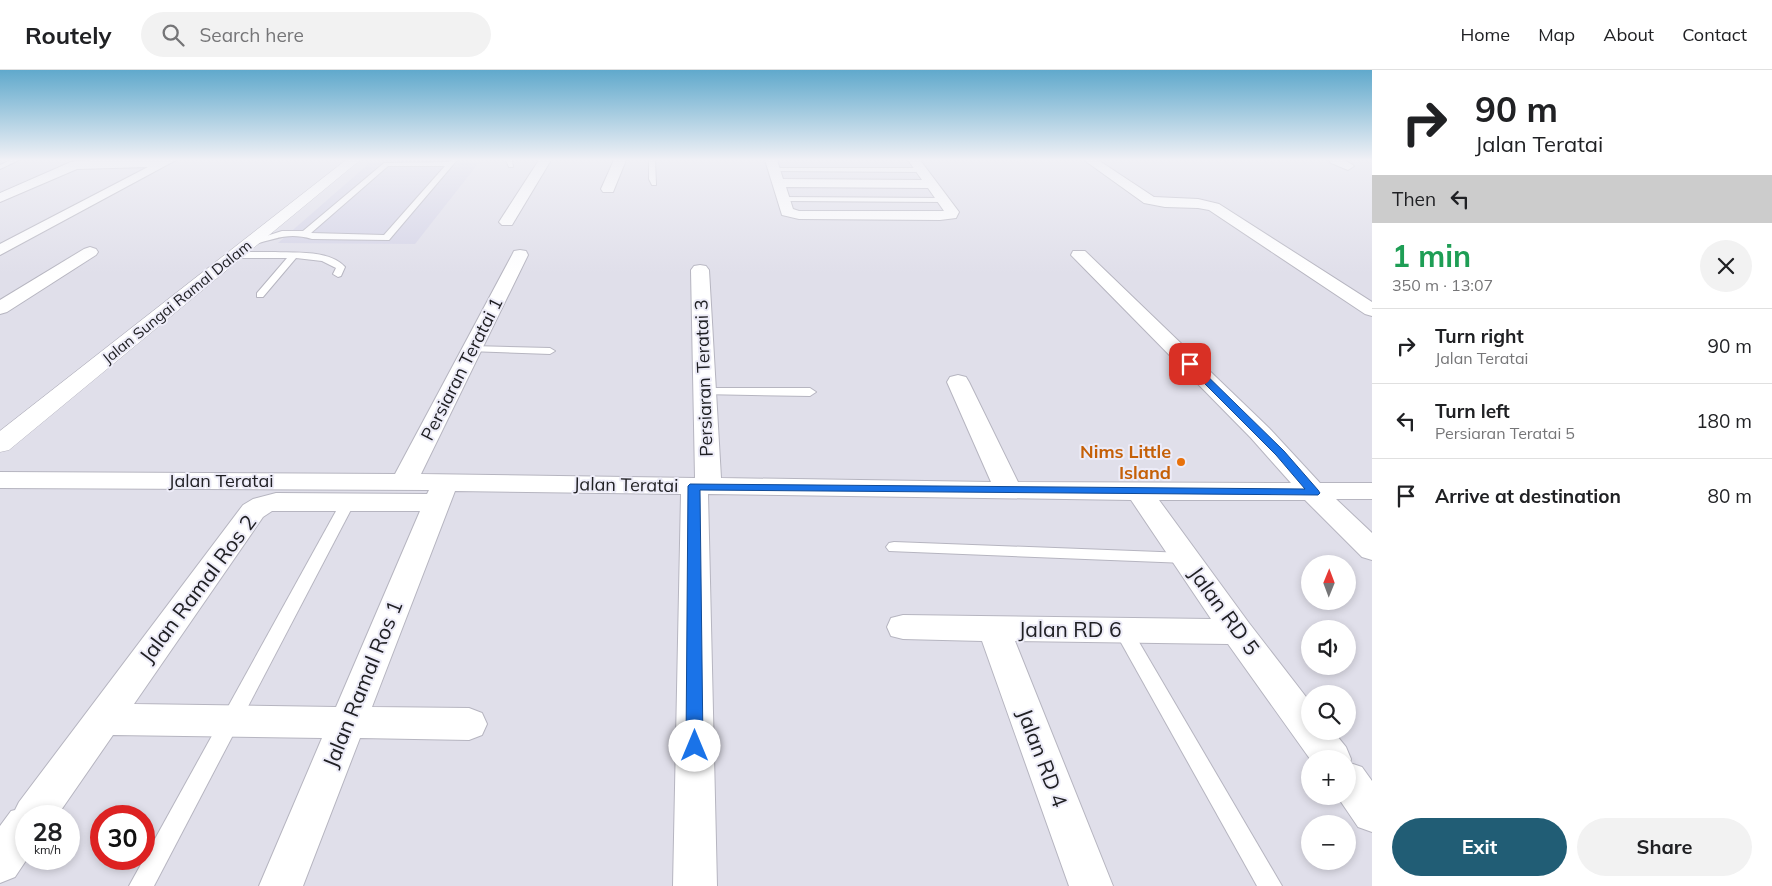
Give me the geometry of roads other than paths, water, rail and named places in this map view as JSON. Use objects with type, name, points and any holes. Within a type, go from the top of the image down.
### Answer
[{"type":"street","points":[[0,250],[97,198]]},
{"type":"street","name":"Jalan Sungai Ramal Dalam","points":[[0,444],[235,255],[252,242],[282,228],[315,198]]},
{"type":"street","points":[[506,222],[521,198]]},
{"type":"street","points":[[783,198],[785,205],[799,215],[940,216],[951,214],[943,198]]},
{"type":"street","points":[[1146,198],[1159,203],[1202,204],[1214,207],[1372,310]]},
{"type":"street","points":[[0,308],[90,252]]},
{"type":"street","name":"Persiaran Teratai 1","points":[[404,482],[520,255]]},
{"type":"street","points":[[1079,255],[1266,439],[1314,493],[1372,550]]},
{"type":"street","name":"Persiaran Teratai 3","points":[[695,886],[704,392],[700,270]]},
{"type":"street","points":[[958,382],[1008,490]]},
{"type":"street","points":[[0,436],[31,419]]},
{"type":"street","name":"Jalan Teratai","points":[[0,480],[404,482],[441,493],[701,486],[1139,492],[1314,493],[1372,491]]},
{"type":"street","name":"Jalan RD 5","points":[[1139,492],[1237,632],[1301,717]]},
{"type":"street","name":"Jalan Ramal Ros 2","points":[[41,805],[253,512],[262,505],[276,502],[348,502],[441,493]]},
{"type":"street","name":"Jalan Ramal Ros 1","points":[[281,886],[441,493]]},
{"type":"street","name":"Jalan RD 6","points":[[903,627],[994,630],[1237,632]]},
{"type":"street","name":"Jalan RD 4","points":[[994,630],[1091,886]]},
{"type":"street","points":[[102,719],[468,724]]},
{"type":"street","points":[[1356,791],[1372,813]]},
{"type":"street","points":[[0,862],[15,841]]},
{"type":"lane","points":[[306,233],[346,198]]},
{"type":"lane","points":[[282,228],[306,233],[312,237],[386,238],[421,198]]},
{"type":"lane","points":[[235,255],[293,256],[337,263],[341,268],[338,274]]},
{"type":"lane","points":[[260,295],[293,256]]},
{"type":"lane","points":[[472,349],[550,351]]},
{"type":"lane","points":[[704,392],[810,392]]},
{"type":"lane","points":[[141,886],[232,721],[348,502]]},
{"type":"lane","points":[[894,547],[1186,558]]},
{"type":"lane","points":[[1123,630],[1270,886]]},
{"type":"place","name":"Nims Little Island","points":[[1181,462]]}]
